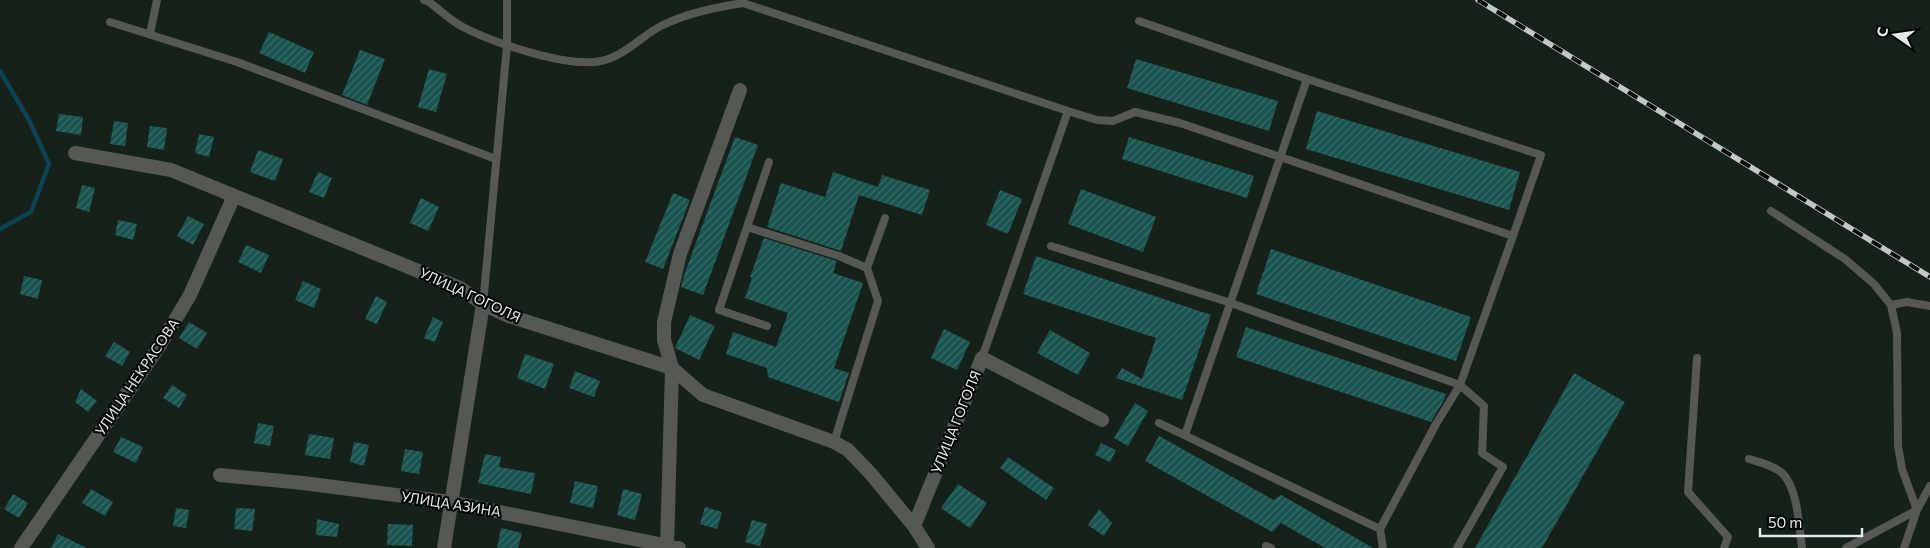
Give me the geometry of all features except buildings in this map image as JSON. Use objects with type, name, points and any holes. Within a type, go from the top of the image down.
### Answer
[{"type":"street","points":[[671,547],[672,368],[664,340],[664,322],[678,262],[740,90]]},
{"type":"street","name":"УЛИЦА ГОГОЛЯ","points":[[75,153],[171,170],[460,288],[483,304],[506,314],[672,368],[703,395],[834,442],[848,450],[914,526],[928,548]]},
{"type":"street","name":"УЛИЦА НЕКРАСОВА","points":[[20,548],[160,345],[190,295],[234,196]]},
{"type":"street","points":[[444,548],[483,304]]},
{"type":"street","name":"УЛИЦА ГОГОЛЯ","points":[[914,526],[982,358],[1102,420]]},
{"type":"street","name":"УЛИЦА АЗИНА","points":[[220,475],[303,483],[450,502],[671,547]]},
{"type":"lane","points":[[150,34],[157,0]]},
{"type":"lane","points":[[424,0],[430,2],[462,26],[507,46],[577,62],[602,61],[616,55],[664,25],[723,6],[743,3],[1097,120],[1113,121],[1135,112],[1180,122],[1513,236]]},
{"type":"lane","points":[[483,304],[507,46],[507,0]]},
{"type":"lane","points":[[1139,21],[1307,79],[1541,155],[1460,385],[1436,424],[1380,529],[1383,548]]},
{"type":"lane","points":[[110,22],[237,62],[496,160]]},
{"type":"lane","points":[[1185,435],[1307,79]]},
{"type":"lane","points":[[982,358],[1068,111]]},
{"type":"lane","points":[[767,326],[719,310],[769,162]]},
{"type":"lane","points":[[1771,212],[1845,259],[1874,284],[1891,305],[1897,333],[1898,446],[1902,469],[1917,510]]},
{"type":"lane","points":[[834,442],[878,301],[867,268],[885,218]]},
{"type":"lane","points":[[747,227],[839,256],[867,268]]},
{"type":"lane","points":[[1051,246],[1231,303],[1460,385],[1484,406],[1482,453],[1503,467],[1457,548]]},
{"type":"lane","points":[[1891,305],[1908,302],[1930,306]]},
{"type":"lane","points":[[1697,358],[1688,492],[1728,537],[1724,548]]},
{"type":"lane","points":[[1159,422],[1380,529]]},
{"type":"lane","points":[[1749,459],[1781,472],[1790,482],[1796,503],[1802,548]]},
{"type":"lane","points":[[1904,548],[1917,510],[1930,486]]},
{"type":"lane","points":[[1846,548],[1917,510]]},
{"type":"waterway","points":[[0,71],[29,120],[49,164],[31,212],[0,229]]},
{"type":"railway","points":[[1478,0],[1930,277]]}]
